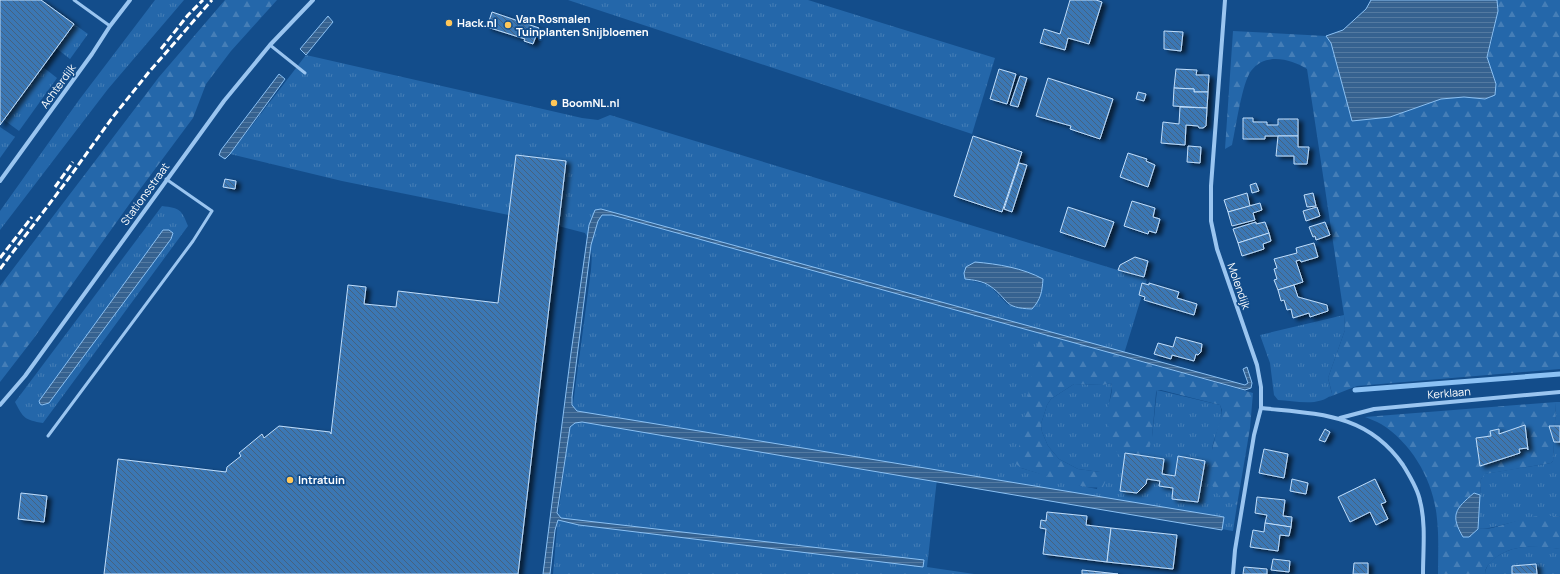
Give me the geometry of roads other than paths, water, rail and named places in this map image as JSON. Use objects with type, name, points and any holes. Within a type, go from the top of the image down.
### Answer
[{"type":"street","name":"Achterdijk","points":[[0,181],[130,0]]},
{"type":"street","name":"Stationsstraat","points":[[0,405],[26,376],[166,179],[224,101],[270,45],[313,0]]},
{"type":"street","name":"Molendijk","points":[[1225,0],[1210,186],[1211,221],[1217,249],[1257,365],[1261,387],[1261,408],[1252,450],[1235,550],[1233,574]]},
{"type":"street","name":"Kerklaan","points":[[1340,418],[1374,409],[1560,392]]},
{"type":"street","points":[[1261,408],[1319,414],[1340,418],[1357,425],[1375,436],[1394,453],[1408,474],[1420,500],[1423,533],[1423,574]]},
{"type":"lane","points":[[74,0],[110,26]]},
{"type":"lane","points":[[270,45],[305,73]]},
{"type":"lane","points":[[48,436],[193,241],[212,211],[166,179]]},
{"type":"waterway","points":[[1355,390],[1560,374]]},
{"type":"railway","points":[[161,49],[188,15],[203,0]]},
{"type":"railway","points":[[0,269],[69,178],[112,118],[149,72],[212,0]]},
{"type":"railway","points":[[55,187],[73,162]]},
{"type":"railway","points":[[0,258],[32,217]]},
{"type":"place","name":"Hack.nl","points":[[449,23]]},
{"type":"place","name":"Van Rosmalen Tuinplanten Snijbloemen","points":[[508,25]]},
{"type":"place","name":"BoomNL.nl","points":[[554,103]]},
{"type":"place","name":"Intratuin","points":[[290,480]]}]
